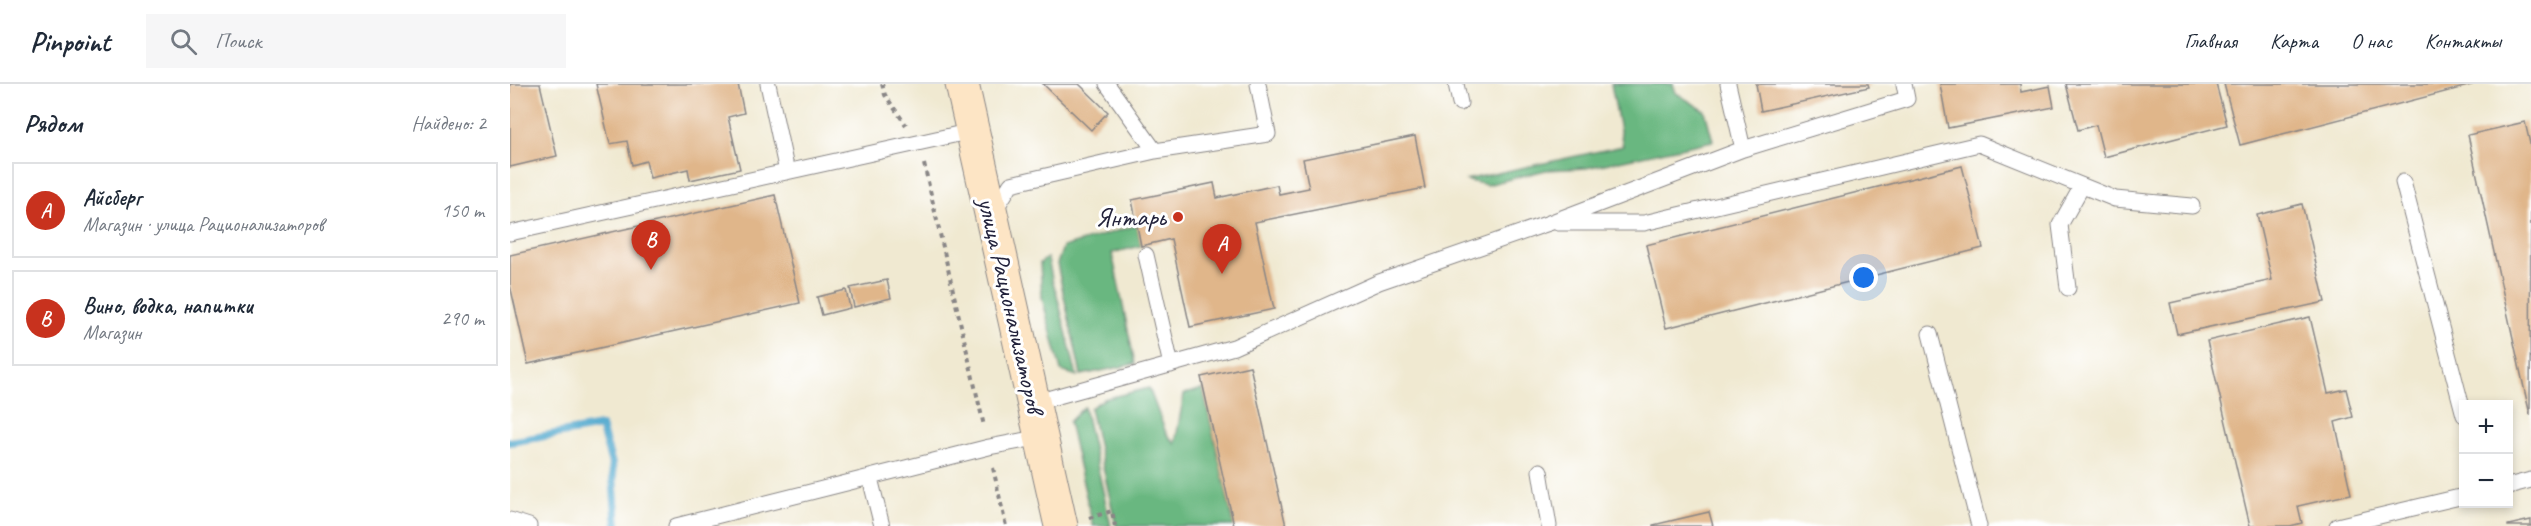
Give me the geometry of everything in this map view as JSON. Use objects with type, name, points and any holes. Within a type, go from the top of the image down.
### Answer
[{"type":"main road","name":"улица Рационализаторов","points":[[962,84],[1061,526]]},
{"type":"lane","points":[[768,84],[788,172]]},
{"type":"lane","points":[[1107,84],[1155,151]]},
{"type":"lane","points":[[991,215],[1011,184],[1155,151],[1268,134],[1258,84]]},
{"type":"lane","points":[[1456,84],[1460,103]]},
{"type":"lane","points":[[1728,84],[1743,149]]},
{"type":"lane","points":[[1033,403],[1234,347],[1379,282],[1549,223],[1743,149],[1907,99],[1904,84]]},
{"type":"lane","points":[[510,233],[972,131]]},
{"type":"lane","points":[[1549,223],[1644,224],[1979,144],[2115,200],[2192,206]]},
{"type":"lane","points":[[2403,182],[2459,400]]},
{"type":"lane","points":[[2068,288],[2060,225],[2082,186]]},
{"type":"lane","points":[[1146,255],[1171,365]]},
{"type":"lane","points":[[1930,334],[1978,526]]},
{"type":"lane","points":[[678,526],[989,447],[1041,437]]},
{"type":"lane","points":[[1540,471],[1549,526]]},
{"type":"lane","points":[[870,478],[882,526]]},
{"type":"lane","points":[[2513,485],[2531,480]]},
{"type":"lane","points":[[2337,526],[2459,497]]},
{"type":"lane","points":[[510,520],[529,526]]},
{"type":"path","points":[[882,84],[885,94],[919,143],[1006,526]]},
{"type":"path","points":[[1112,511],[1115,526]]},
{"type":"green space","points":[[1611,84],[1673,84],[1676,93],[1705,111],[1713,141],[1586,168],[1546,170],[1487,185],[1465,180],[1623,146]]},
{"type":"green space","points":[[1137,225],[1141,246],[1112,253],[1135,364],[1081,375],[1057,264],[1063,247]]},
{"type":"green space","points":[[1047,258],[1077,376],[1061,371],[1042,298],[1040,263]]},
{"type":"green space","points":[[1149,388],[1166,433],[1175,444],[1184,394],[1203,389],[1234,526],[1116,526],[1090,408],[1104,399]]},
{"type":"green space","points":[[1084,407],[1111,526],[1093,526],[1069,422]]},
{"type":"building","points":[[510,84],[540,84],[557,156],[510,167]]},
{"type":"building","points":[[596,84],[738,84],[744,113],[728,117],[740,169],[690,180],[688,169],[650,178],[646,161],[632,165],[627,141],[610,144]]},
{"type":"building","points":[[1043,84],[1079,84],[1108,112],[1091,130]]},
{"type":"building","points":[[1756,84],[1868,84],[1869,87],[1761,111]]},
{"type":"building","points":[[1940,84],[2020,84],[2021,92],[2050,86],[2054,107],[1948,128]]},
{"type":"building","points":[[2066,84],[2216,84],[2227,125],[2104,157],[2096,125],[2078,130]]},
{"type":"building","points":[[2224,84],[2472,84],[2472,85],[2240,145]]},
{"type":"building","points":[[2525,122],[2531,148],[2530,415],[2468,135]]},
{"type":"building","points":[[1415,136],[1425,188],[1255,222],[1274,309],[1190,327],[1171,239],[1141,246],[1132,200],[1214,183],[1217,198],[1277,185],[1279,194],[1309,188],[1303,159]]},
{"type":"building","points":[[1962,166],[1983,248],[1666,328],[1646,245]]},
{"type":"building","points":[[775,195],[800,303],[528,364],[510,285],[510,255]]},
{"type":"building","points":[[2302,204],[2325,302],[2177,334],[2170,303],[2272,280],[2257,215]]},
{"type":"building","points":[[887,280],[891,298],[854,307],[850,288]]},
{"type":"building","points":[[846,290],[850,308],[822,315],[817,297]]},
{"type":"building","points":[[2310,317],[2328,393],[2346,389],[2353,417],[2335,422],[2351,494],[2298,506],[2302,523],[2290,526],[2250,526],[2207,341]]},
{"type":"building","points":[[1250,366],[1286,526],[1234,526],[1201,377]]},
{"type":"building","points":[[1709,512],[1713,526],[1653,526],[1653,525]]},
{"type":"building","points":[[2531,520],[2531,526],[2508,526],[2508,525]]},
{"type":"waterway","points":[[510,442],[601,426],[612,464],[617,526]]},
{"type":"place","name":"Янтарь","points":[[1178,217]]},
{"type":"place","name":"Вино, водка, напитки","points":[[651,270]]},
{"type":"place","name":"Айсберг","points":[[1222,274]]}]
